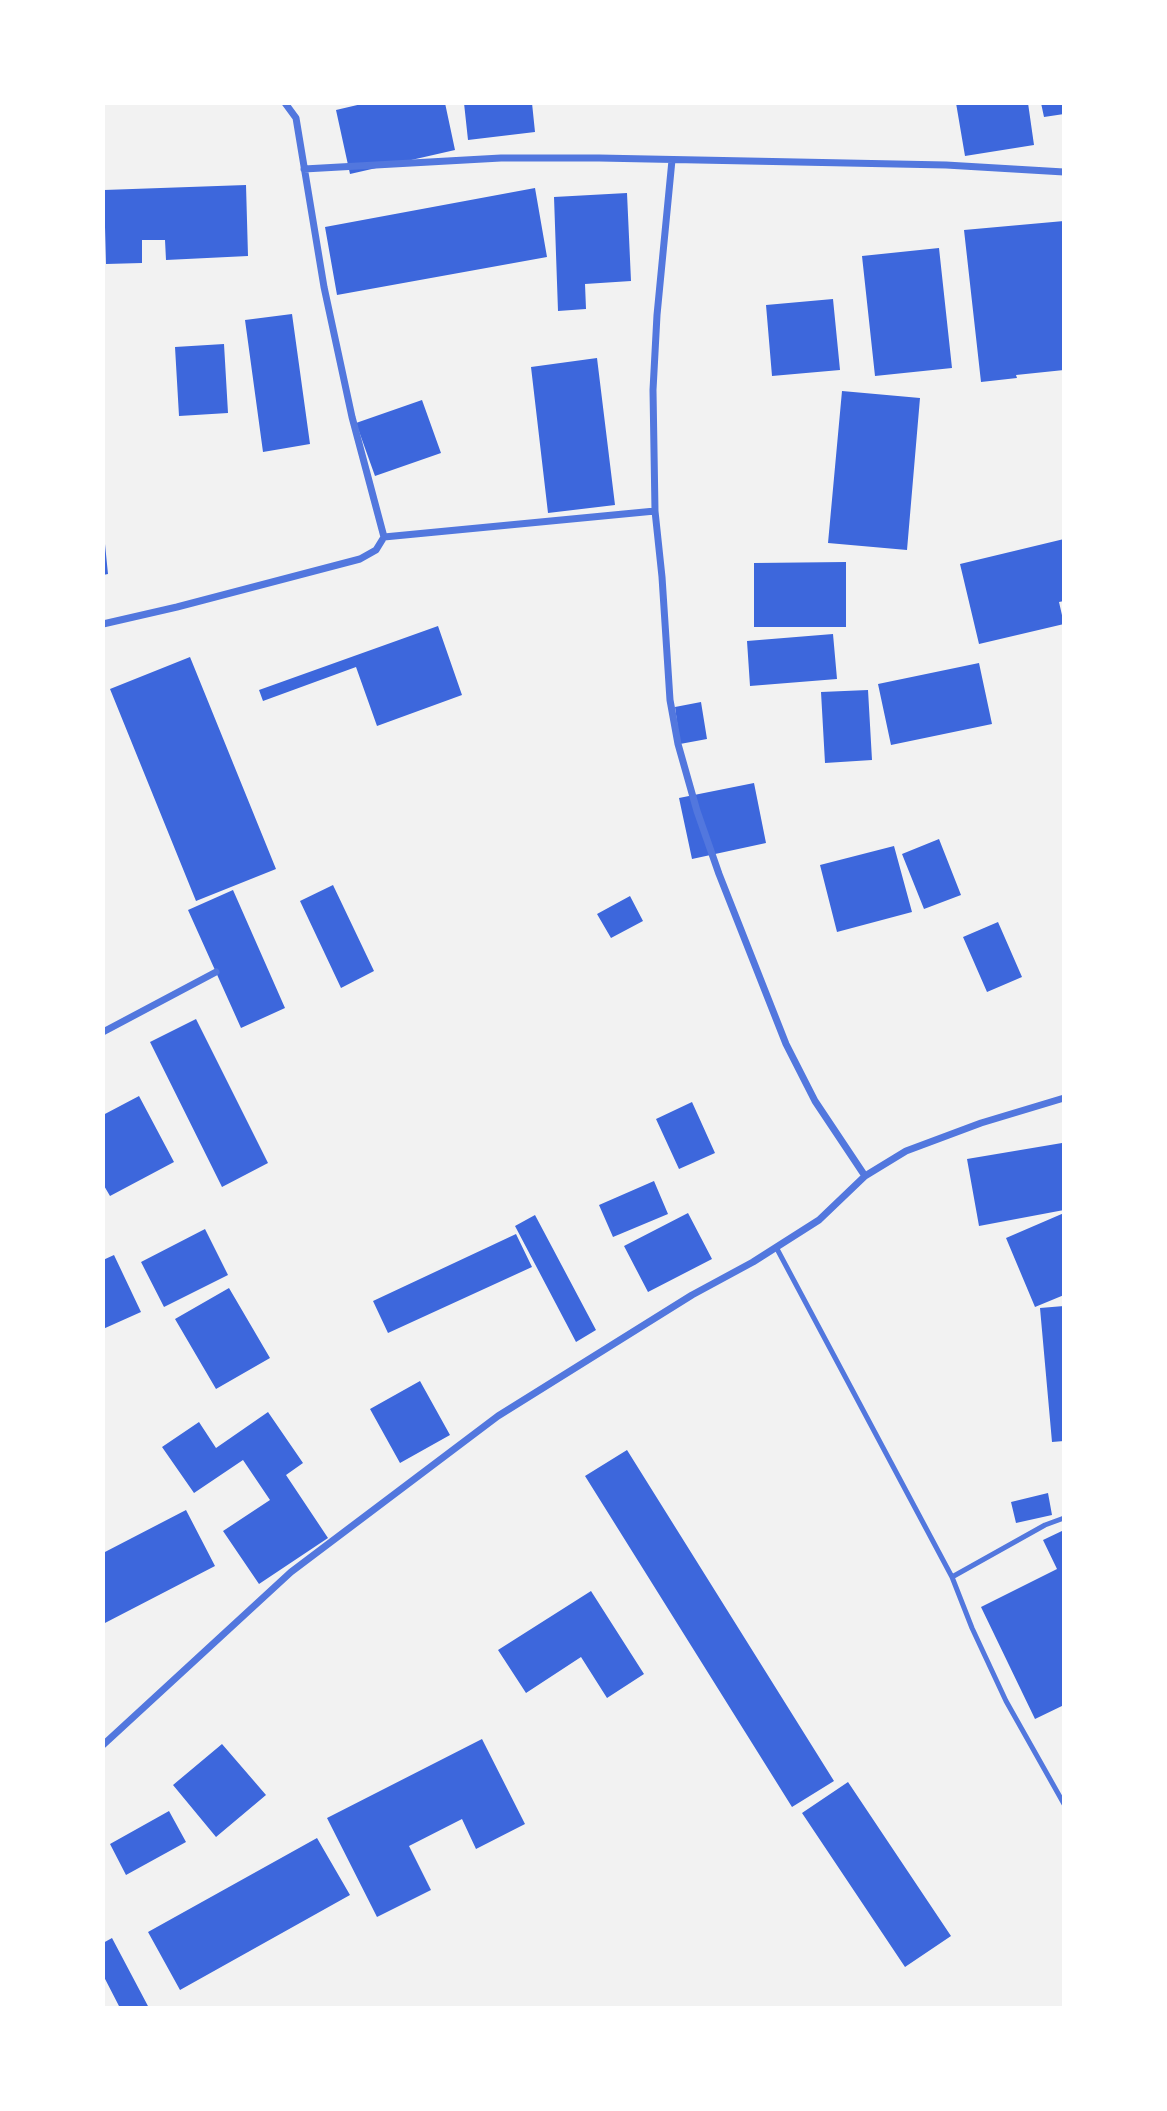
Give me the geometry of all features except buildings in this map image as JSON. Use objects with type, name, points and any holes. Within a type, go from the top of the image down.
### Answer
[{"type":"street","points":[[103,624],[360,559],[376,550],[384,537],[352,417],[324,286],[296,118],[285,103]]},
{"type":"street","points":[[304,169],[500,158],[946,165],[1064,172]]},
{"type":"street","points":[[673,160],[657,315],[653,390],[655,511],[670,700],[677,744],[697,811],[786,1044],[815,1101],[865,1176]]},
{"type":"street","points":[[384,537],[655,511]]},
{"type":"street","points":[[103,1032],[216,972]]},
{"type":"street","points":[[103,1745],[290,1572],[509,1409],[692,1294],[819,1220],[865,1176],[906,1151],[981,1123],[1064,1098]]},
{"type":"lane","points":[[776,1247],[952,1577],[1006,1701],[1064,1804]]},
{"type":"lane","points":[[952,1577],[1045,1525],[1064,1518]]}]
